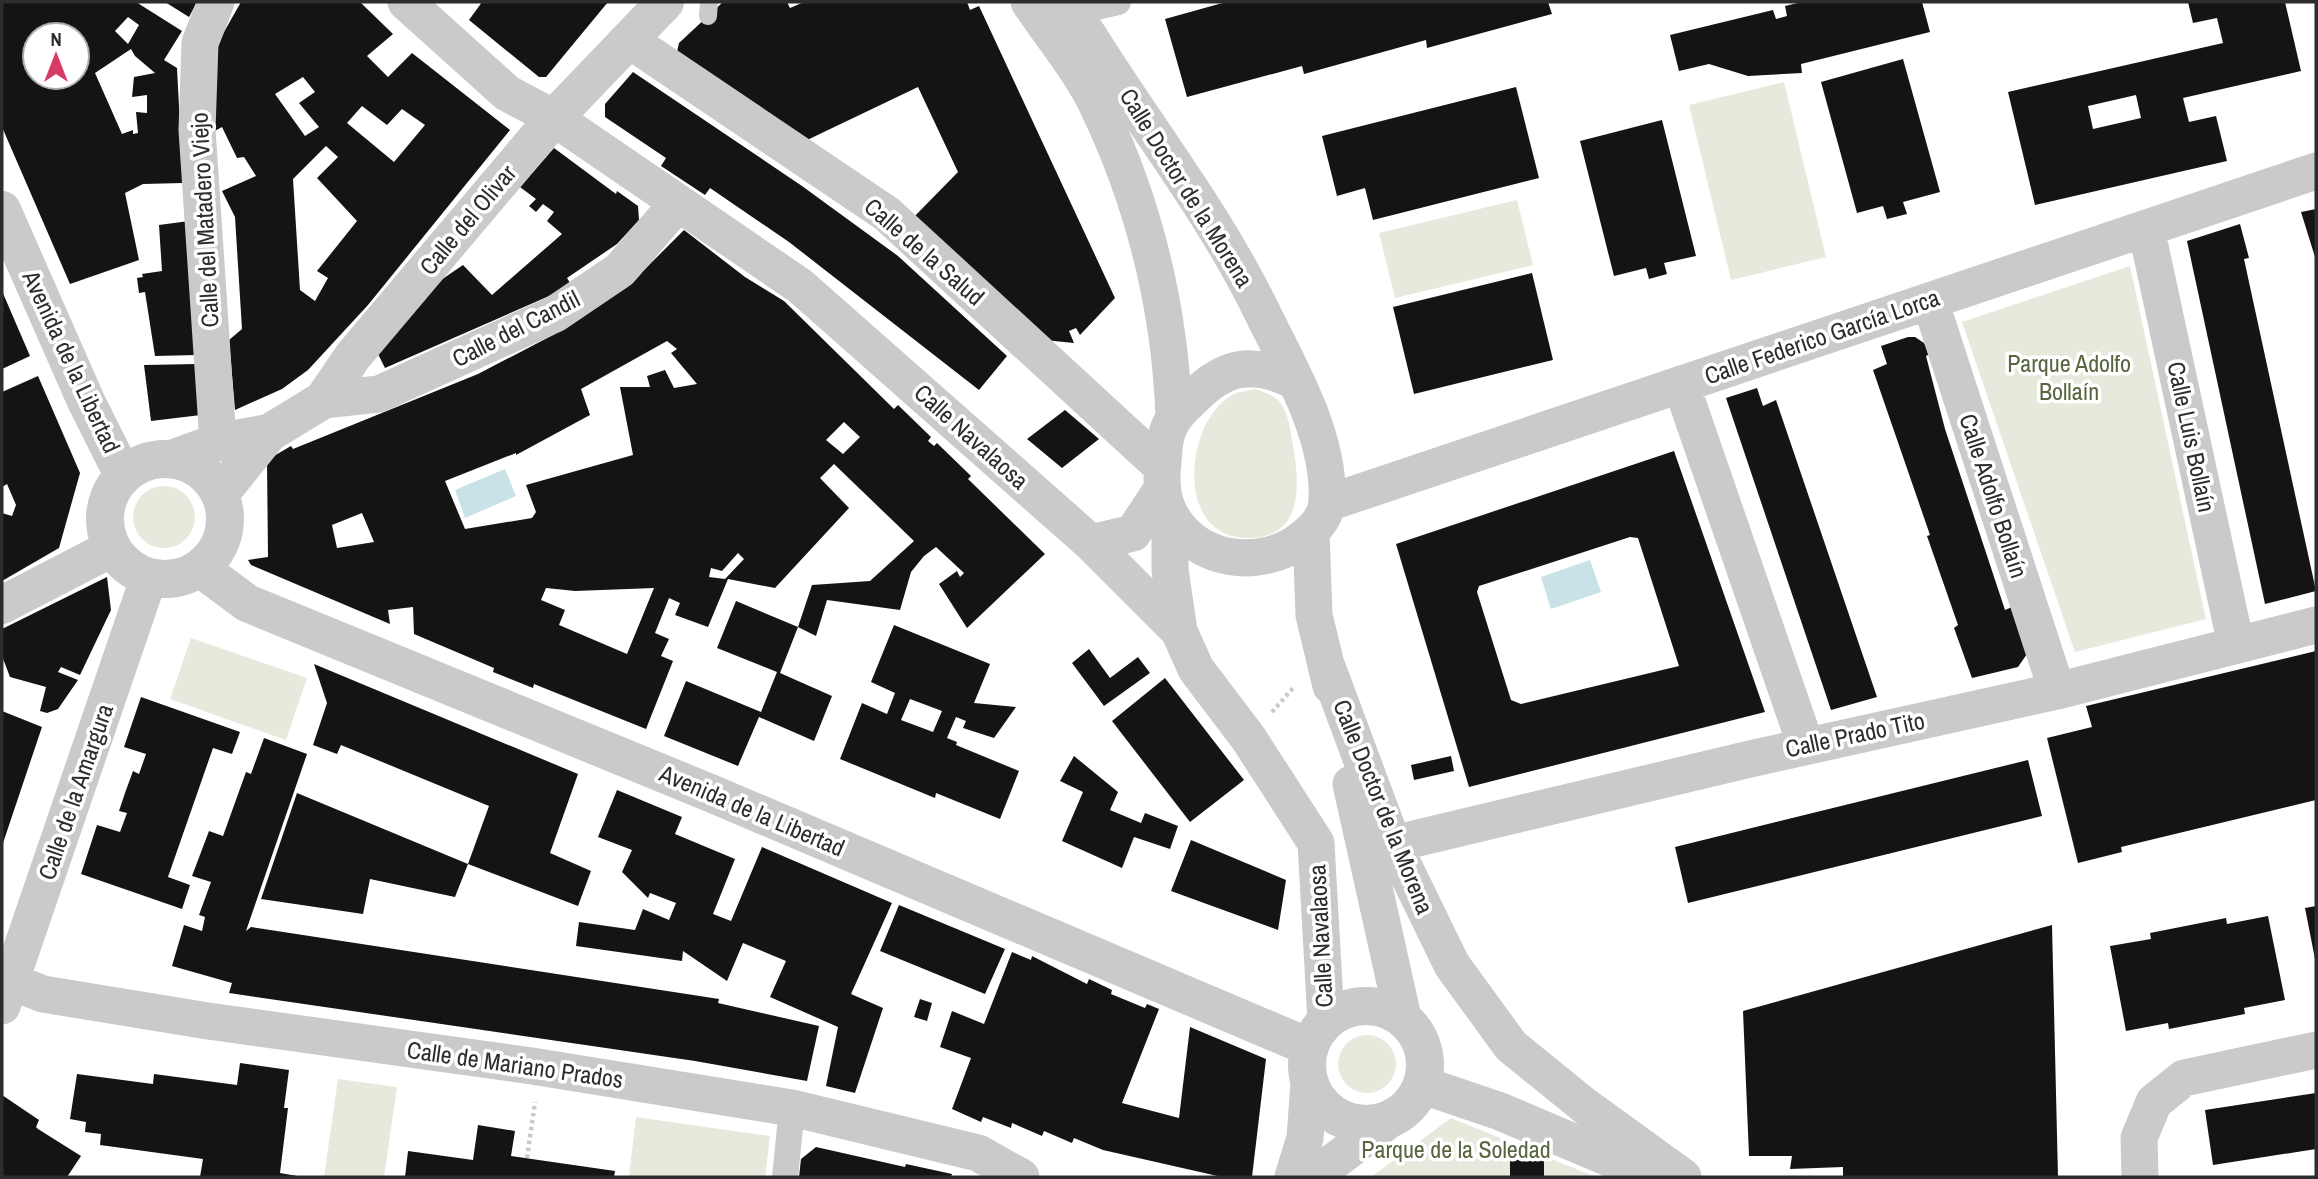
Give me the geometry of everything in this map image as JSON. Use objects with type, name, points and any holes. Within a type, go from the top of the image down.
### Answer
[{"type":"street","name":"Calle del Matadero Viejo","points":[[216,2],[200,43],[197,130],[218,442]]},
{"type":"street","name":"Calle Navalaosa","points":[[406,2],[507,93],[554,118],[800,286],[1091,543],[1179,631],[1196,668],[1249,739],[1316,843],[1315,1050],[1305,1138],[1293,1177]]},
{"type":"street","name":"Calle del Olivar","points":[[220,495],[269,433],[323,400],[353,356],[554,118],[665,2]]},
{"type":"street","name":"Calle Doctor de la Morena","points":[[1029,2],[1099,107],[1145,229],[1172,356],[1174,417]]},
{"type":"street","points":[[1071,7],[1118,2]]},
{"type":"street","name":"Calle Doctor de la Morena","points":[[1071,7],[1207,215],[1263,314],[1293,380]]},
{"type":"street","name":"Calle de la Salud","points":[[629,40],[722,95],[887,214],[1165,490]]},
{"type":"street","name":"Calle Federico García Lorca","points":[[1320,517],[1681,384],[2316,171]]},
{"type":"street","name":"Calle del Candil","points":[[323,400],[379,394],[555,314],[620,270],[678,203]]},
{"type":"street","name":"Avenida de la Libertad","points":[[2,210],[86,401],[124,475]]},
{"type":"street","name":"Calle Luis Bollaín","points":[[2146,228],[2236,645]]},
{"type":"street","name":"Calle Adolfo Bollaín","points":[[1930,301],[2057,691]]},
{"type":"street","points":[[1165,490],[1188,537],[1215,553],[1244,559],[1270,556],[1291,548],[1320,517],[1323,458],[1315,430],[1293,380],[1270,369],[1247,368],[1224,373],[1201,390],[1174,417],[1164,439],[1165,490],[1170,570],[1179,631]]},
{"type":"street","points":[[1681,384],[1806,746]]},
{"type":"street","name":"Calle del Olivar","points":[[171,459],[218,442],[269,433]]},
{"type":"street","points":[[171,459],[200,470],[220,495],[225,510],[220,542],[200,568],[184,576],[149,577],[128,566],[112,548],[105,529],[105,509],[111,490],[124,475],[146,462],[171,459]]},
{"type":"street","points":[[1091,543],[1133,533],[1165,490]]},
{"type":"street","name":"Calle Doctor de la Morena","points":[[1320,517],[1314,615],[1403,1018]]},
{"type":"street","points":[[2,605],[112,548]]},
{"type":"street","name":"Avenida de la Libertad","points":[[200,568],[247,603],[715,795],[1315,1050]]},
{"type":"street","name":"Calle de la Amargura","points":[[5,989],[149,577]]},
{"type":"street","name":"Calle Prado Tito","points":[[1393,844],[1806,746],[2057,691],[2316,625]]},
{"type":"street","name":"Calle Doctor de la Morena","points":[[1326,664],[1393,844],[1452,965],[1511,1046],[1585,1106],[1684,1177]]},
{"type":"street","name":"Calle de Mariano Prados","points":[[5,989],[219,1023],[532,1066],[792,1108],[978,1153],[1021,1177]]},
{"type":"street","points":[[1313,1177],[1394,1117],[1411,1104],[1422,1085],[1425,1056],[1421,1041],[1403,1018],[1372,1006],[1340,1012],[1315,1050],[1322,1105],[1343,1120],[1369,1124],[1394,1117]]},
{"type":"street","points":[[2140,1177],[2139,1138],[2154,1102],[2184,1078],[2316,1051]]},
{"type":"street","points":[[1422,1085],[1499,1111],[1655,1177]]},
{"type":"street","points":[[785,1177],[792,1108]]},
{"type":"path","points":[[1249,739],[1305,674],[1326,664]]},
{"type":"path","points":[[527,1158],[535,1101]]},
{"type":"green space","points":[[1784,82],[1826,257],[1731,280],[1689,105]]},
{"type":"green space","points":[[1517,200],[1533,265],[1395,298],[1379,233]]},
{"type":"green space","name":"Parque Adolfo Bollaín","points":[[2130,266],[2206,619],[2075,652],[1962,322]]},
{"type":"green space","points":[[1255,389],[1277,399],[1283,406],[1290,428],[1297,477],[1294,507],[1288,520],[1279,530],[1265,536],[1246,538],[1222,532],[1206,518],[1197,498],[1194,474],[1197,449],[1205,426],[1218,407],[1234,394]]},
{"type":"green space","points":[[164,486],[186,495],[195,517],[186,539],[164,548],[142,539],[133,517],[142,495]]},
{"type":"green space","points":[[191,638],[307,678],[286,740],[170,699]]},
{"type":"green space","points":[[1361,1035],[1373,1035],[1388,1043],[1396,1058],[1396,1070],[1388,1085],[1373,1093],[1361,1093],[1346,1085],[1338,1070],[1338,1058],[1346,1043]]},
{"type":"green space","points":[[338,1079],[397,1087],[384,1177],[324,1177]]},
{"type":"green space","points":[[636,1117],[770,1136],[765,1177],[629,1177]]},
{"type":"green space","name":"Parque de la Soledad","points":[[1451,1118],[1596,1177],[1371,1177]]},
{"type":"water","points":[[505,469],[516,496],[465,518],[455,490]]},
{"type":"water","points":[[1590,560],[1601,592],[1551,609],[1541,577]]},
{"type":"building","points":[[2,2],[136,2],[182,31],[164,60],[177,68],[183,183],[143,184],[125,193],[139,260],[70,284],[2,127]],"holes":[[[128,17],[139,25],[128,44],[115,31]],[[131,49],[135,56],[155,73],[134,77],[132,97],[147,95],[147,113],[136,112],[138,133],[133,134],[133,130],[122,134],[95,73]]]},
{"type":"building","points":[[165,2],[197,2],[189,17]]},
{"type":"building","points":[[241,2],[360,2],[393,34],[367,56],[388,77],[412,53],[510,130],[368,305],[308,370],[282,389],[235,410],[229,340],[242,329],[235,217],[222,191],[256,176],[244,157],[237,158],[222,127],[211,133],[216,46]],"holes":[[[303,77],[315,92],[299,103],[319,127],[305,136],[275,94]],[[362,106],[387,125],[402,109],[425,125],[394,162],[347,123]],[[326,146],[338,157],[317,178],[357,221],[317,271],[328,278],[315,301],[300,290],[293,179]]]},
{"type":"building","points":[[482,2],[608,2],[546,77],[539,77],[469,20]]},
{"type":"building","points":[[723,2],[787,2],[790,8],[804,2],[967,2],[970,10],[979,6],[1115,298],[1080,335],[1076,328],[1069,331],[1074,343],[1044,340],[910,221],[958,172],[918,87],[803,142],[677,52],[679,43]]},
{"type":"building","points":[[1226,2],[1548,2],[1552,14],[1427,48],[1426,40],[1304,74],[1302,66],[1187,97],[1165,19]]},
{"type":"building","points":[[1802,2],[1922,2],[1930,32],[1801,64],[1802,73],[1748,76],[1709,64],[1679,71],[1670,35],[1773,10],[1776,19],[1787,16],[1785,6]]},
{"type":"building","points":[[2188,2],[2285,2],[2301,71],[2183,98],[2189,122],[2216,116],[2227,161],[2035,205],[2008,92],[2223,43],[2217,18],[2193,23]],"holes":[[[2136,95],[2141,118],[2093,129],[2088,106]]]},
{"type":"building","points":[[1903,59],[1940,192],[1903,202],[1907,214],[1887,219],[1883,206],[1857,213],[1821,82]]},
{"type":"building","points":[[633,72],[802,186],[898,256],[1007,356],[979,390],[789,242],[710,188],[705,195],[661,166],[666,158],[605,117],[605,104]]},
{"type":"building","points":[[1516,87],[1539,178],[1373,220],[1365,188],[1337,196],[1322,136]]},
{"type":"building","points":[[1662,120],[1696,256],[1664,263],[1667,274],[1649,279],[1646,268],[1614,276],[1580,141]]},
{"type":"building","points":[[554,148],[616,194],[617,191],[638,206],[639,220],[617,244],[567,278],[572,286],[385,368],[377,352],[438,282],[463,265],[492,295],[562,234],[547,221],[554,212],[543,204],[536,212],[529,206],[536,199],[520,187]]},
{"type":"building","points":[[2316,209],[2316,256],[2315,257],[2301,212]]},
{"type":"building","points":[[189,221],[197,355],[155,356],[145,292],[139,293],[137,278],[143,277],[142,274],[162,271],[159,225]]},
{"type":"building","points":[[2240,224],[2249,258],[2244,259],[2316,591],[2265,604],[2187,241]]},
{"type":"building","points":[[684,230],[745,277],[784,301],[894,409],[898,405],[931,437],[928,441],[934,446],[937,443],[971,476],[968,479],[1045,554],[967,628],[939,584],[957,571],[960,577],[964,573],[936,547],[924,556],[911,572],[900,610],[827,600],[816,636],[798,627],[812,585],[870,581],[914,541],[834,464],[820,478],[849,508],[775,588],[728,579],[708,627],[675,615],[680,603],[669,598],[655,633],[669,639],[661,656],[673,661],[646,729],[534,684],[533,688],[493,672],[494,668],[414,634],[413,607],[388,610],[390,624],[251,565],[248,560],[268,557],[267,460],[291,446],[293,449],[478,374],[553,335],[627,287]],"holes":[[[667,341],[677,349],[671,353],[697,384],[674,388],[665,370],[647,376],[650,387],[620,387],[633,455],[526,485],[536,512],[532,518],[465,529],[445,481],[516,455],[590,415],[581,389]],[[844,422],[860,437],[843,454],[826,440]],[[362,513],[374,542],[337,548],[332,525]],[[738,553],[744,559],[725,579],[709,577],[711,568],[722,571]],[[546,588],[575,591],[654,588],[627,654],[559,625],[565,610],[541,600]]]},
{"type":"building","points":[[1532,273],[1553,360],[1414,394],[1393,307]]},
{"type":"building","points":[[2,291],[30,356],[2,369]]},
{"type":"building","points":[[1915,337],[1924,343],[1930,354],[1926,356],[1945,429],[2005,610],[2012,607],[2029,651],[2018,667],[1972,678],[1954,628],[1958,625],[1927,536],[1930,535],[1873,370],[1887,364],[1881,346]]},
{"type":"building","points":[[197,364],[201,415],[151,421],[144,365]]},
{"type":"building","points":[[38,376],[80,473],[59,548],[2,581],[2,513],[12,516],[16,505],[7,484],[2,487],[2,392]]},
{"type":"building","points":[[1757,388],[1763,406],[1776,400],[1877,697],[1831,710],[1726,398]]},
{"type":"building","points":[[1065,410],[1099,439],[1062,468],[1027,439]]},
{"type":"building","points":[[1674,451],[1765,712],[1469,787],[1396,544]],"holes":[[[1630,537],[1638,538],[1679,666],[1521,704],[1511,700],[1477,592],[1479,586]]]},
{"type":"building","points":[[107,577],[111,610],[80,675],[61,667],[58,672],[78,680],[58,709],[47,713],[40,711],[46,687],[10,677],[2,656],[2,629]]},
{"type":"building","points":[[736,601],[798,627],[780,673],[832,696],[814,741],[759,717],[738,766],[664,736],[686,681],[761,712],[777,672],[717,648]]},
{"type":"building","points":[[894,625],[990,664],[974,703],[1016,707],[994,738],[963,728],[966,721],[956,717],[947,738],[957,742],[956,745],[1019,771],[1000,819],[936,793],[935,798],[840,759],[862,703],[887,714],[895,693],[871,682]],"holes":[[[910,699],[942,711],[933,732],[901,720]]]},
{"type":"building","points":[[1089,649],[1110,678],[1138,657],[1150,673],[1104,706],[1072,663]]},
{"type":"building","points":[[2316,651],[2316,800],[2121,847],[2122,852],[2078,863],[2047,738],[2092,727],[2086,706]]},
{"type":"building","points":[[314,664],[578,774],[550,853],[591,871],[578,906],[468,864],[489,806],[341,745],[337,754],[313,745],[327,703]]},
{"type":"building","points":[[1165,678],[1244,780],[1190,822],[1112,721]]},
{"type":"building","points":[[141,697],[240,732],[232,754],[213,748],[168,877],[190,885],[182,909],[81,874],[97,825],[120,832],[127,813],[119,811],[133,771],[139,774],[146,754],[124,747]]},
{"type":"building","points":[[2,711],[42,727],[2,846]]},
{"type":"building","points":[[264,738],[307,754],[246,931],[251,927],[719,999],[718,1003],[819,1026],[807,1081],[695,1061],[229,993],[232,983],[172,966],[184,925],[202,931],[205,917],[199,915],[211,882],[192,876],[209,831],[223,836],[246,772],[251,774]]},
{"type":"building","points":[[1074,756],[1118,792],[1110,810],[1141,823],[1145,813],[1178,826],[1170,849],[1134,837],[1122,868],[1062,841],[1083,792],[1060,781]]},
{"type":"building","points":[[1451,756],[1454,771],[1414,780],[1411,765]]},
{"type":"building","points":[[2028,760],[2042,816],[1688,903],[1675,847]]},
{"type":"building","points":[[617,790],[682,817],[675,834],[735,859],[713,914],[731,921],[762,847],[892,903],[851,994],[883,1008],[855,1093],[826,1086],[838,1027],[770,997],[786,961],[743,943],[727,981],[683,951],[682,961],[576,946],[579,922],[635,930],[643,909],[669,920],[676,903],[650,893],[648,898],[622,872],[632,850],[598,837]]},
{"type":"building","points":[[297,793],[468,864],[455,897],[370,879],[363,914],[261,899]]},
{"type":"building","points":[[1191,840],[1286,880],[1278,930],[1171,891]]},
{"type":"building","points":[[899,905],[1005,949],[985,994],[880,951]]},
{"type":"building","points":[[2316,906],[2316,959],[2315,959],[2305,908]]},
{"type":"building","points":[[2268,916],[2285,1000],[2244,1008],[2245,1014],[2169,1029],[2168,1023],[2126,1031],[2110,946],[2151,939],[2150,933],[2226,918],[2227,924]]},
{"type":"building","points":[[2052,925],[2058,1177],[1843,1177],[1843,1167],[1790,1169],[1792,1156],[1749,1156],[1743,1011]]},
{"type":"building","points":[[1012,952],[1031,960],[1032,956],[1087,984],[1089,979],[1112,990],[1111,994],[1145,1008],[1147,1004],[1159,1009],[1122,1103],[1179,1118],[1190,1027],[1266,1059],[1252,1177],[1222,1177],[1103,1150],[1074,1138],[1072,1143],[1044,1131],[1042,1136],[1012,1123],[1011,1128],[983,1117],[981,1122],[952,1109],[971,1058],[940,1047],[952,1011],[984,1024]]},
{"type":"building","points":[[920,999],[932,1003],[927,1021],[914,1017]]},
{"type":"building","points":[[240,1063],[289,1070],[284,1108],[288,1108],[280,1173],[303,1177],[200,1177],[203,1159],[100,1145],[101,1134],[85,1132],[86,1122],[70,1119],[77,1074],[153,1084],[154,1074],[237,1085]]},
{"type":"building","points":[[2316,1093],[2316,1149],[2213,1165],[2205,1110]]},
{"type":"building","points":[[2,1095],[39,1120],[36,1127],[38,1129],[81,1156],[67,1177],[2,1175]]},
{"type":"building","points":[[478,1125],[515,1131],[511,1156],[615,1171],[614,1177],[405,1177],[408,1151],[473,1160]]},
{"type":"building","points":[[816,1147],[905,1167],[906,1164],[952,1174],[951,1177],[799,1177],[801,1159]]},
{"type":"building","points":[[1510,1159],[1544,1159],[1544,1177],[1510,1177]]}]
